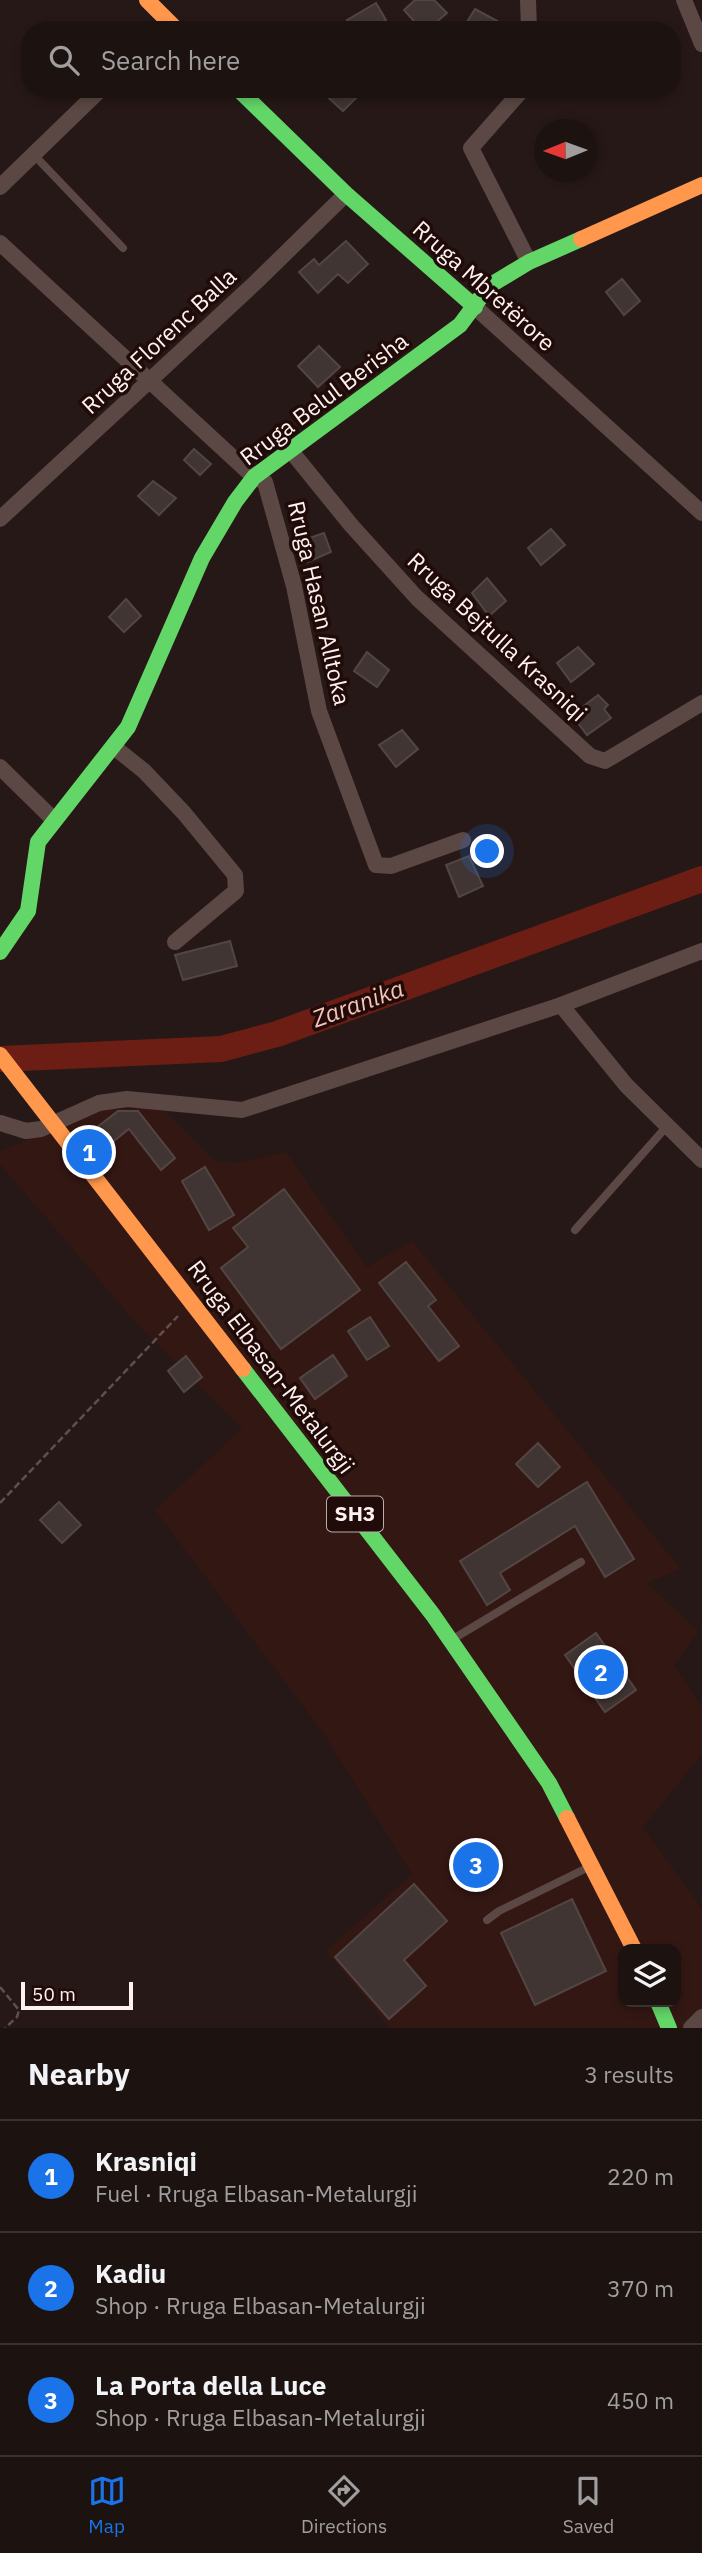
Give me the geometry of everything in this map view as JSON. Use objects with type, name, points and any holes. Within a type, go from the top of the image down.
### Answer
[{"type":"street","points":[[146,0],[164,21]]},
{"type":"street","points":[[528,0],[529,21]]},
{"type":"street","points":[[684,0],[702,44]]},
{"type":"street","points":[[0,187],[92,98]]},
{"type":"street","name":"Rruga Mbretërore","points":[[247,98],[346,194],[702,513]]},
{"type":"street","points":[[515,98],[471,148],[529,262]]},
{"type":"street","name":"Rruga Belul Berisha","points":[[0,952],[28,911],[38,842],[114,747],[152,678],[202,558],[235,502],[254,477],[460,325],[489,286],[529,262],[702,185]]},
{"type":"street","name":"Rruga Florenc Balla","points":[[0,519],[150,381],[346,194]]},
{"type":"street","name":"Rruga Hasan Alltoka","points":[[0,243],[269,488],[294,586],[319,710],[370,857],[376,865],[391,866],[463,840]]},
{"type":"street","name":"Rruga Bejtulla Krasniqi","points":[[291,451],[417,598],[590,756],[605,761],[702,704]]},
{"type":"street","points":[[114,747],[144,771],[176,804],[234,875],[236,891],[175,942]]},
{"type":"street","points":[[0,767],[54,820]]},
{"type":"street","points":[[0,1123],[26,1131],[52,1124],[99,1103],[127,1098],[242,1110],[561,1005],[702,950]]},
{"type":"street","points":[[561,1005],[626,1084],[702,1160]]},
{"type":"street","name":"Rruga Elbasan-Metalurgji","points":[[0,1055],[192,1301],[451,1641],[549,1783],[631,1944]]},
{"type":"street","points":[[659,2007],[669,2028]]},
{"type":"street","points":[[691,2028],[702,2017]]},
{"type":"lane","points":[[35,156],[123,248]]},
{"type":"lane","points":[[575,1230],[668,1125]]},
{"type":"lane","points":[[451,1641],[581,1562]]},
{"type":"lane","points":[[487,1920],[592,1866]]},
{"type":"path","points":[[0,1503],[192,1301]]},
{"type":"path","points":[[0,1987],[19,2010],[17,2017],[5,2028]]},
{"type":"shaded area","points":[[160,1107],[214,1161],[240,1163],[286,1152],[367,1267],[412,1241],[681,1569],[647,1583],[698,1631],[674,1666],[702,1707],[702,1754],[643,1827],[702,1909],[702,2028],[390,2028],[326,1951],[412,1874],[322,1731],[155,1510],[242,1428],[138,1325],[0,1164],[0,1151],[98,1110]]},
{"type":"building","points":[[415,0],[434,0],[447,13],[438,21],[414,21],[404,10]]},
{"type":"building","points":[[376,3],[386,20],[348,21]]},
{"type":"building","points":[[475,9],[497,21],[468,21]]},
{"type":"building","points":[[329,98],[356,98],[343,111]]},
{"type":"building","points":[[346,241],[368,264],[348,283],[338,274],[318,293],[299,272],[314,259],[319,265]]},
{"type":"building","points":[[622,279],[640,301],[624,315],[606,292]]},
{"type":"building","points":[[319,346],[340,367],[318,387],[298,366]]},
{"type":"building","points":[[194,449],[211,464],[200,475],[184,460]]},
{"type":"building","points":[[153,481],[176,498],[159,515],[138,496]]},
{"type":"building","points":[[551,529],[565,545],[541,565],[528,548]]},
{"type":"building","points":[[324,533],[331,552],[308,562],[300,541]]},
{"type":"building","points":[[487,578],[506,601],[489,616],[472,593]]},
{"type":"building","points":[[126,599],[141,616],[124,632],[109,617]]},
{"type":"building","points":[[578,647],[594,664],[571,682],[557,663]]},
{"type":"building","points":[[367,652],[389,670],[377,687],[354,671]]},
{"type":"building","points":[[598,695],[608,705],[604,709],[611,718],[587,735],[572,715]]},
{"type":"building","points":[[402,730],[418,749],[396,767],[379,745]]},
{"type":"building","points":[[469,856],[483,886],[459,897],[446,865]]},
{"type":"building","points":[[230,941],[237,966],[183,980],[175,955]]},
{"type":"building","points":[[118,1111],[138,1111],[175,1158],[161,1170],[129,1129],[100,1152],[87,1135]]},
{"type":"building","points":[[205,1167],[234,1215],[209,1230],[182,1181]]},
{"type":"building","points":[[284,1189],[360,1290],[281,1349],[221,1268],[248,1247],[233,1228]]},
{"type":"building","points":[[406,1262],[436,1300],[428,1306],[459,1346],[439,1361],[379,1283]]},
{"type":"building","points":[[370,1317],[389,1346],[367,1360],[348,1331]]},
{"type":"building","points":[[333,1355],[347,1376],[315,1399],[300,1378]]},
{"type":"building","points":[[186,1356],[202,1377],[184,1392],[168,1371]]},
{"type":"building","points":[[538,1443],[560,1467],[538,1487],[516,1464]]},
{"type":"building","points":[[587,1482],[634,1559],[605,1577],[575,1526],[500,1573],[510,1590],[487,1605],[460,1561]]},
{"type":"building","points":[[59,1502],[81,1525],[62,1543],[40,1520]]},
{"type":"building","points":[[596,1633],[636,1690],[605,1712],[565,1655]]},
{"type":"building","points":[[414,1884],[447,1921],[404,1960],[426,1986],[389,2019],[335,1957]]},
{"type":"building","points":[[572,1899],[606,1971],[535,2005],[501,1933]]},
{"type":"waterway","name":"Zaranika","points":[[0,1059],[221,1049],[277,1034],[702,879]]},
{"type":"traffic: fast","points":[[247,98],[346,194],[475,307]]},
{"type":"traffic: fast","points":[[0,952],[28,911],[38,842],[128,727],[202,558],[235,502],[254,477],[460,325],[489,286],[529,262],[581,239]]},
{"type":"traffic: fast","points":[[243,1369],[433,1615],[549,1783],[567,1818]]},
{"type":"traffic: fast","points":[[660,2007],[669,2028]]},
{"type":"traffic: slow","points":[[147,0],[168,21]]},
{"type":"traffic: slow","points":[[581,239],[702,185]]},
{"type":"traffic: slow","points":[[0,1055],[243,1369]]},
{"type":"traffic: slow","points":[[567,1818],[631,1944]]},
{"type":"place","name":"Krasniqi","points":[[89,1152]]},
{"type":"place","name":"Kadiu","points":[[601,1672]]},
{"type":"place","name":"La Porta della Luce","points":[[476,1865]]}]
